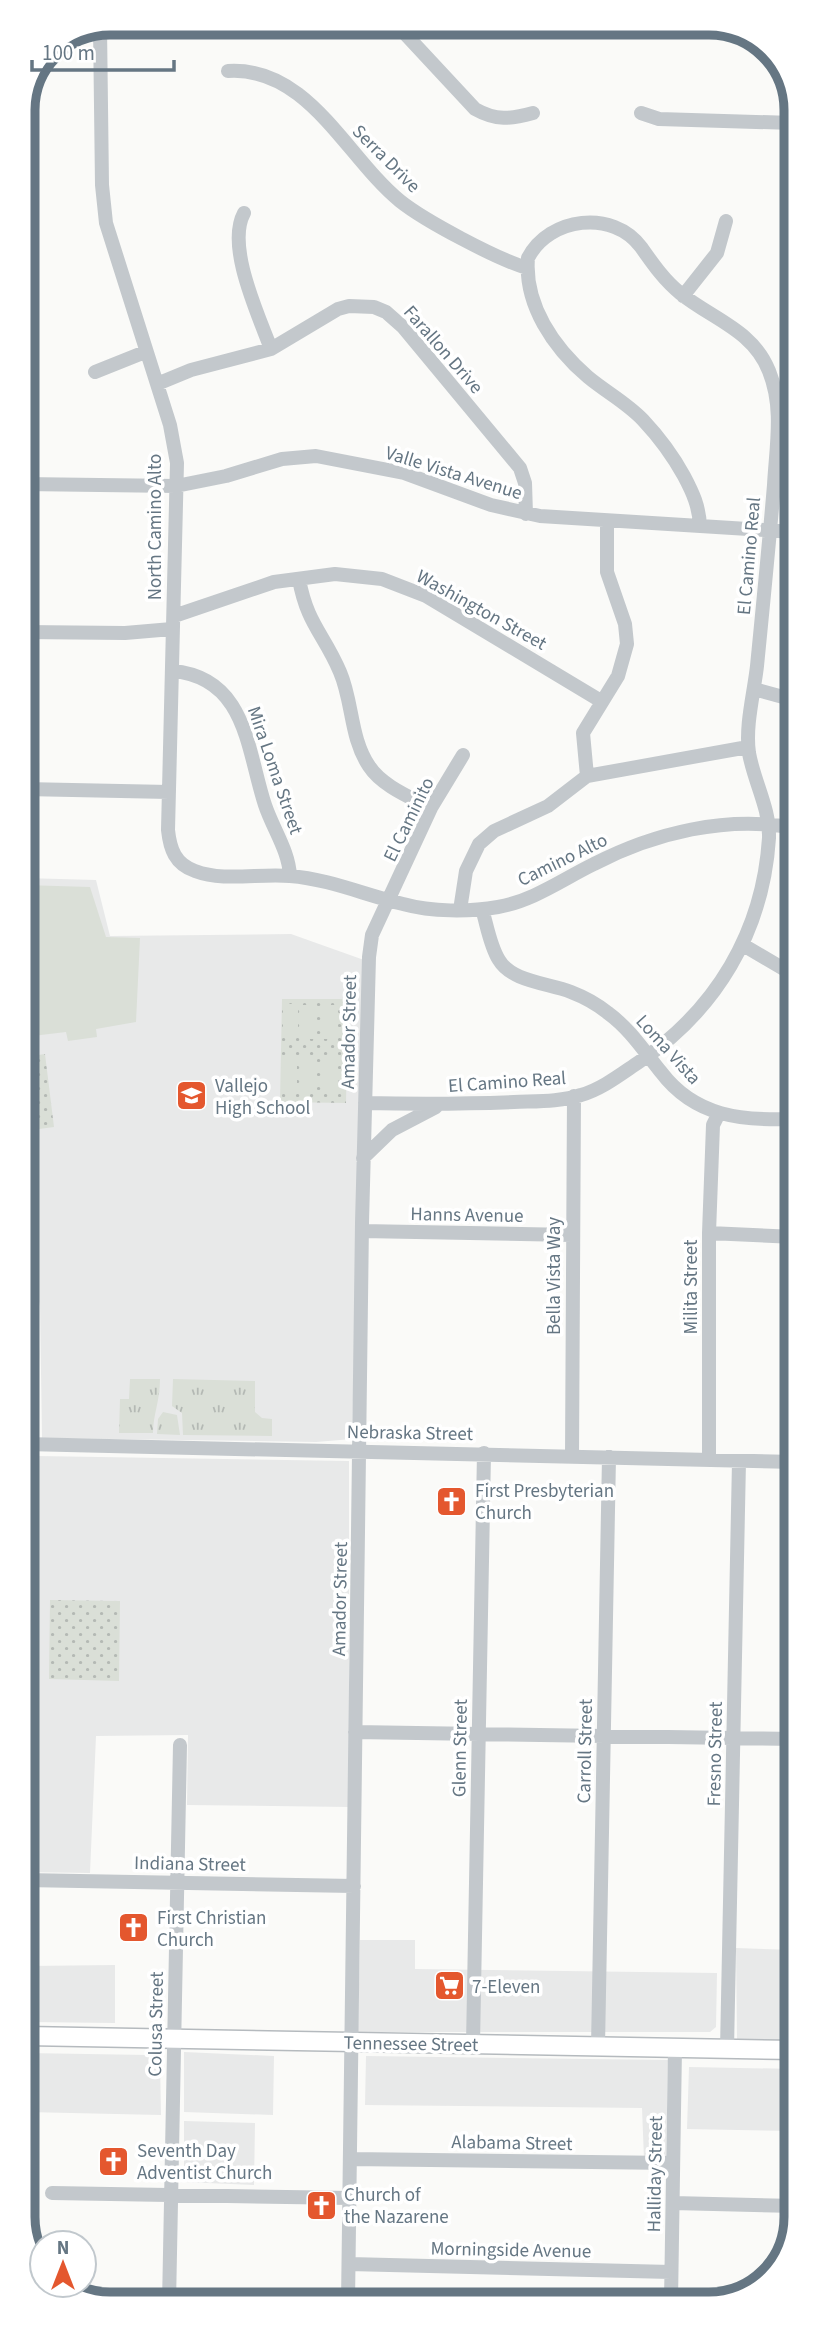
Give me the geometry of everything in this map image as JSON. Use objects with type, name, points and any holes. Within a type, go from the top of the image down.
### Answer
[{"type":"main road","name":"Tennessee Street","points":[[35,2036],[784,2050]]},
{"type":"street","points":[[406,35],[475,109],[491,118],[510,119],[533,113]]},
{"type":"street","name":"North Camino Alto","points":[[100,36],[103,200],[113,250],[170,425],[176,486],[168,830],[173,855],[194,871],[222,875]]},
{"type":"street","name":"Serra Drive","points":[[228,71],[247,70],[281,83],[305,100],[398,200],[423,217],[527,268]]},
{"type":"street","points":[[641,113],[659,119],[784,123]]},
{"type":"street","points":[[244,213],[237,226],[243,265],[271,349]]},
{"type":"street","name":"El Camino Real","points":[[365,1102],[441,1105],[547,1101],[574,1096],[610,1081],[649,1056],[689,1023],[715,994],[743,944],[762,890],[768,823],[748,747],[770,530],[778,405],[769,369],[753,344],[735,327],[683,296],[666,280],[627,231],[599,221],[582,223],[553,234],[532,251],[527,268]]},
{"type":"street","points":[[683,296],[717,253],[726,221]]},
{"type":"street","points":[[527,268],[533,296],[553,340],[589,378],[642,419],[673,457],[696,499],[700,526]]},
{"type":"street","name":"Farallon Drive","points":[[157,384],[191,370],[271,349],[338,309],[361,305],[386,312],[403,327],[520,468],[526,483],[526,514]]},
{"type":"street","points":[[95,372],[145,352]]},
{"type":"street","points":[[778,405],[784,405]]},
{"type":"street","name":"Valle Vista Avenue","points":[[35,484],[176,486],[226,476],[282,459],[316,456],[404,473],[491,505],[526,514],[784,531]]},
{"type":"street","points":[[587,776],[583,733],[618,676],[627,644],[625,624],[607,572],[607,521]]},
{"type":"street","name":"Washington Street","points":[[35,632],[125,633],[173,622],[274,582],[335,574],[361,576],[410,588],[601,701]]},
{"type":"street","points":[[299,579],[308,615],[340,670],[356,737],[368,765],[391,786],[431,808]]},
{"type":"street","name":"Mira Loma Street","points":[[172,671],[207,683],[236,709],[247,736],[268,814],[288,858],[290,876]]},
{"type":"street","points":[[754,689],[784,697]]},
{"type":"street","points":[[460,909],[466,871],[479,844],[494,831],[548,806],[587,776],[601,771],[748,747]]},
{"type":"street","name":"El Caminito","points":[[390,901],[431,808],[463,755]]},
{"type":"street","points":[[35,789],[169,792]]},
{"type":"street","name":"Camino Alto","points":[[222,875],[290,876],[340,885],[407,905],[482,909],[527,900],[596,863],[676,833],[726,824],[768,823],[784,826]]},
{"type":"street","name":"Amador Street","points":[[348,2292],[363,1158],[370,946],[390,901]]},
{"type":"street","name":"Loma Vista","points":[[482,909],[498,960],[508,970],[586,998],[624,1027],[673,1088],[718,1115],[757,1121],[784,1120]]},
{"type":"street","points":[[743,944],[784,969]]},
{"type":"street","name":"Bella Vista Way","points":[[572,1456],[574,1096]]},
{"type":"street","points":[[363,1158],[392,1130],[441,1105]]},
{"type":"street","name":"Milita Street","points":[[709,1460],[709,1233],[713,1125],[718,1115]]},
{"type":"street","name":"Hanns Avenue","points":[[362,1231],[572,1236]]},
{"type":"street","points":[[709,1233],[784,1236]]},
{"type":"street","name":"Nebraska Street","points":[[35,1444],[784,1462]]},
{"type":"street","name":"Glenn Street","points":[[473,2044],[484,1453]]},
{"type":"street","name":"Carroll Street","points":[[598,2046],[609,1457]]},
{"type":"street","name":"Fresno Street","points":[[727,2049],[739,1461]]},
{"type":"street","points":[[355,1732],[784,1739]]},
{"type":"street","name":"Colusa Street","points":[[169,2292],[180,1745]]},
{"type":"street","name":"Indiana Street","points":[[35,1880],[354,1886]]},
{"type":"street","name":"Halliday Street","points":[[671,2292],[675,2048]]},
{"type":"street","name":"Alabama Street","points":[[351,2159],[673,2163]]},
{"type":"street","points":[[52,2193],[351,2198]]},
{"type":"street","points":[[673,2203],[784,2206]]},
{"type":"street","name":"Morningside Avenue","points":[[349,2264],[671,2272]]},
{"type":"shaded area","name":"Vallejo High School","points":[[35,878],[96,880],[110,936],[291,934],[364,960],[352,1439],[316,1442],[42,1438],[40,1306],[35,1283]]},
{"type":"shaded area","points":[[37,1456],[349,1461],[349,1807],[187,1805],[188,1735],[96,1736],[90,1873],[35,1872]]},
{"type":"shaded area","points":[[360,1940],[415,1940],[415,1969],[717,1973],[716,2027],[710,2032],[358,2032]]},
{"type":"shaded area","points":[[736,1948],[784,1950],[784,2042],[737,2041]]},
{"type":"shaded area","points":[[115,1965],[115,2023],[35,2022],[35,1966]]},
{"type":"shaded area","points":[[184,2052],[274,2056],[273,2115],[184,2112]]},
{"type":"shaded area","points":[[35,2053],[148,2055],[160,2061],[161,2115],[35,2112]]},
{"type":"shaded area","points":[[366,2056],[668,2060],[666,2157],[644,2159],[642,2108],[365,2105]]},
{"type":"shaded area","points":[[689,2067],[784,2069],[784,2131],[687,2129]]},
{"type":"shaded area","points":[[184,2121],[255,2123],[254,2185],[184,2182]]},
{"type":"green space","points":[[35,885],[90,887],[106,937],[140,938],[136,1022],[96,1029],[97,1037],[68,1041],[66,1032],[35,1036]]},
{"type":"green space","points":[[282,999],[348,999],[346,1103],[280,1102]]},
{"type":"green space","points":[[283,1004],[298,1004],[298,1038],[283,1038]]},
{"type":"green space","points":[[302,1005],[317,1005],[317,1039],[302,1039]]},
{"type":"green space","points":[[323,1005],[338,1005],[338,1039],[323,1039]]},
{"type":"green space","points":[[45,1054],[54,1127],[35,1130],[35,1055]]},
{"type":"green space","points":[[302,1056],[317,1056],[317,1090],[302,1090]]},
{"type":"green space","points":[[282,1057],[297,1057],[297,1091],[282,1091]]},
{"type":"green space","points":[[322,1057],[337,1057],[337,1091],[322,1091]]},
{"type":"green space","points":[[35,1302],[39,1337],[35,1395]]},
{"type":"green space","points":[[130,1379],[160,1379],[153,1433],[119,1433],[120,1399],[129,1399]]},
{"type":"green space","points":[[173,1379],[255,1381],[255,1412],[262,1418],[272,1419],[272,1436],[183,1435],[182,1413],[172,1406]]},
{"type":"green space","points":[[163,1412],[177,1415],[180,1435],[157,1434],[158,1419]]},
{"type":"green space","points":[[50,1600],[120,1601],[119,1681],[49,1679]]},
{"type":"railway","points":[[35,2216],[37,2229]]},
{"type":"place","name":"Vallejo High School","points":[[192,1096]]},
{"type":"place","name":"First Presbyterian Church","points":[[452,1501]]},
{"type":"place","name":"First Christian Church","points":[[134,1928]]},
{"type":"place","name":"7-Eleven","points":[[449,1986]]},
{"type":"place","name":"Seventh Day Adventist Church","points":[[114,2161]]},
{"type":"place","name":"Church of the Nazarene","points":[[321,2205]]}]
